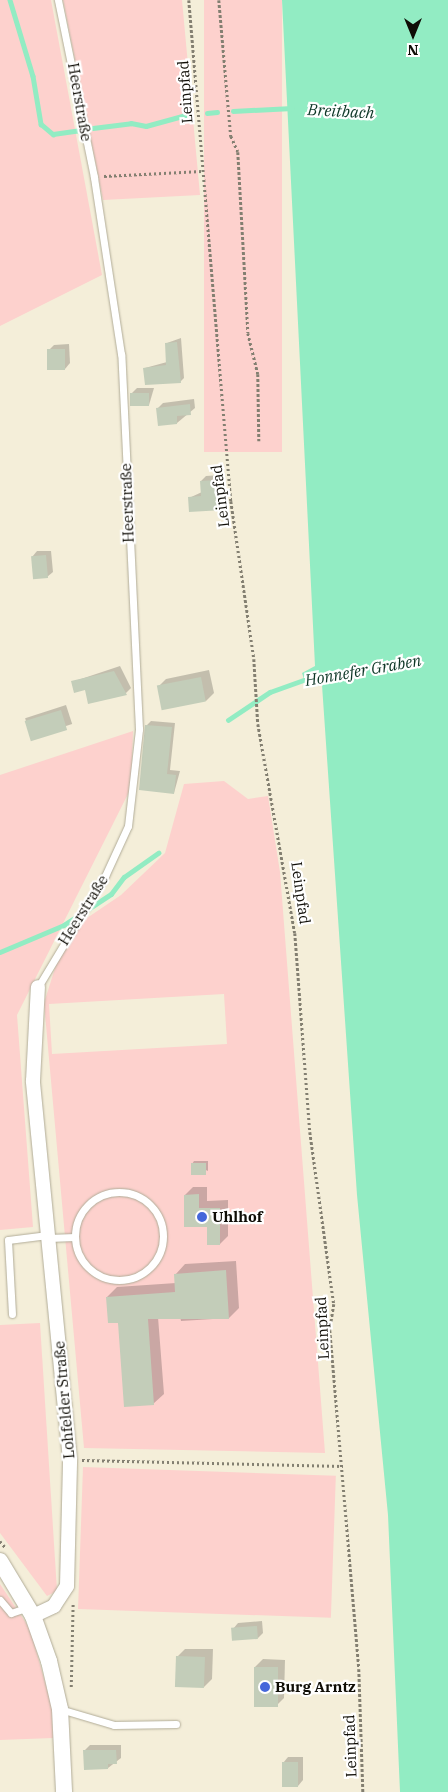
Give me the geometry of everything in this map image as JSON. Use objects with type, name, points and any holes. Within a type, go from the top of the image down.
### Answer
[{"type":"street","name":"Lohfelder Straße","points":[[38,987],[33,1081],[70,1460],[67,1586]]},
{"type":"street","points":[[0,1562],[30,1612],[65,1704],[64,1792]]},
{"type":"street","points":[[30,1612],[54,1606],[67,1586]]},
{"type":"lane","name":"Heerstraße","points":[[38,987],[86,905],[128,826],[139,728],[120,354],[94,177],[58,0]]},
{"type":"lane","points":[[119,1191],[133,1194],[151,1205],[162,1223],[163,1238],[156,1259],[140,1274],[111,1279],[85,1265],[74,1237],[76,1223],[87,1205],[105,1194],[119,1191]]},
{"type":"lane","points":[[12,1314],[8,1240],[74,1237]]},
{"type":"lane","points":[[0,1600],[10,1613],[30,1612]]},
{"type":"lane","points":[[65,1704],[120,1726],[176,1724]]},
{"type":"path","name":"Leinpfad","points":[[189,0],[231,500],[257,711],[284,853],[295,933],[310,1132],[334,1304],[330,1330],[359,1669],[363,1792]]},
{"type":"path","points":[[219,0],[231,136],[238,152],[248,333],[258,374],[259,441]]},
{"type":"path","points":[[94,177],[202,171]]},
{"type":"path","points":[[70,1460],[343,1466]]},
{"type":"path","points":[[65,1704],[73,1597],[67,1586]]},
{"type":"shaded area","points":[[0,0],[51,0],[102,275],[0,326]]},
{"type":"shaded area","points":[[63,0],[182,0],[200,195],[103,200]]},
{"type":"shaded area","points":[[204,0],[282,0],[282,452],[204,452]]},
{"type":"shaded area","points":[[133,731],[131,788],[17,1015],[33,1227],[0,1230],[0,775]]},
{"type":"shaded area","points":[[224,781],[248,799],[268,796],[280,872],[325,1453],[84,1448],[44,1003],[56,965],[84,920],[121,895],[165,853],[184,784]],"holes":[[[224,994],[227,1044],[52,1054],[49,1004]]]},
{"type":"shaded area","points":[[40,1323],[57,1591],[47,1596],[0,1533],[0,1325]]},
{"type":"shaded area","points":[[83,1467],[336,1476],[331,1618],[78,1609]]},
{"type":"shaded area","points":[[0,1584],[30,1629],[52,1707],[53,1738],[0,1740]]},
{"type":"water","points":[[282,0],[448,0],[448,1792],[400,1792],[388,1515],[357,1195],[322,685],[307,688],[302,673],[315,666]]},
{"type":"building","points":[[177,342],[181,383],[145,385],[143,368],[166,365],[165,343]]},
{"type":"building","points":[[47,349],[65,349],[65,370],[47,370]]},
{"type":"building","points":[[130,393],[149,393],[149,406],[130,406]]},
{"type":"building","points":[[190,404],[191,415],[177,416],[177,424],[158,426],[156,408]]},
{"type":"building","points":[[216,480],[223,510],[189,512],[188,497],[201,496],[200,481]]},
{"type":"building","points":[[46,555],[48,578],[33,579],[31,556]]},
{"type":"building","points":[[114,671],[127,695],[88,704],[85,690],[74,693],[71,681]]},
{"type":"building","points":[[201,677],[206,702],[162,710],[157,686]]},
{"type":"building","points":[[61,710],[67,730],[31,741],[25,721]]},
{"type":"building","points":[[145,725],[172,727],[167,774],[176,775],[174,794],[139,790]]},
{"type":"building","points":[[191,1163],[206,1163],[206,1175],[191,1175]]},
{"type":"building","name":"Uhlhof","points":[[199,1194],[199,1208],[220,1208],[220,1245],[207,1245],[207,1227],[184,1227],[184,1195]]},
{"type":"building","points":[[226,1270],[229,1319],[148,1319],[154,1405],[124,1407],[118,1323],[108,1323],[106,1297],[175,1292],[174,1274]]},
{"type":"building","points":[[257,1626],[258,1639],[232,1641],[231,1628]]},
{"type":"building","points":[[176,1656],[205,1657],[204,1688],[175,1687]]},
{"type":"building","name":"Burg Arntz","points":[[254,1667],[278,1667],[278,1707],[254,1707]]},
{"type":"building","points":[[83,1750],[116,1750],[117,1764],[108,1764],[108,1769],[84,1770]]},
{"type":"building","points":[[282,1762],[298,1762],[298,1787],[282,1787]]},
{"type":"waterway","name":"Breitbach","points":[[10,0],[33,76],[41,124],[53,134],[81,130]]},
{"type":"waterway","name":"Breitbach","points":[[233,111],[292,108]]},
{"type":"waterway","points":[[207,113],[217,112]]},
{"type":"waterway","name":"Breitbach","points":[[93,128],[131,123],[146,126],[186,115]]},
{"type":"waterway","name":"Honnefer Graben","points":[[228,720],[270,692],[309,678]]},
{"type":"waterway","name":"Honnefer Graben","points":[[0,952],[64,925],[111,894],[124,877],[158,853]]},
{"type":"place","name":"Uhlhof","points":[[202,1217]]},
{"type":"place","name":"Burg Arntz","points":[[265,1687]]}]
